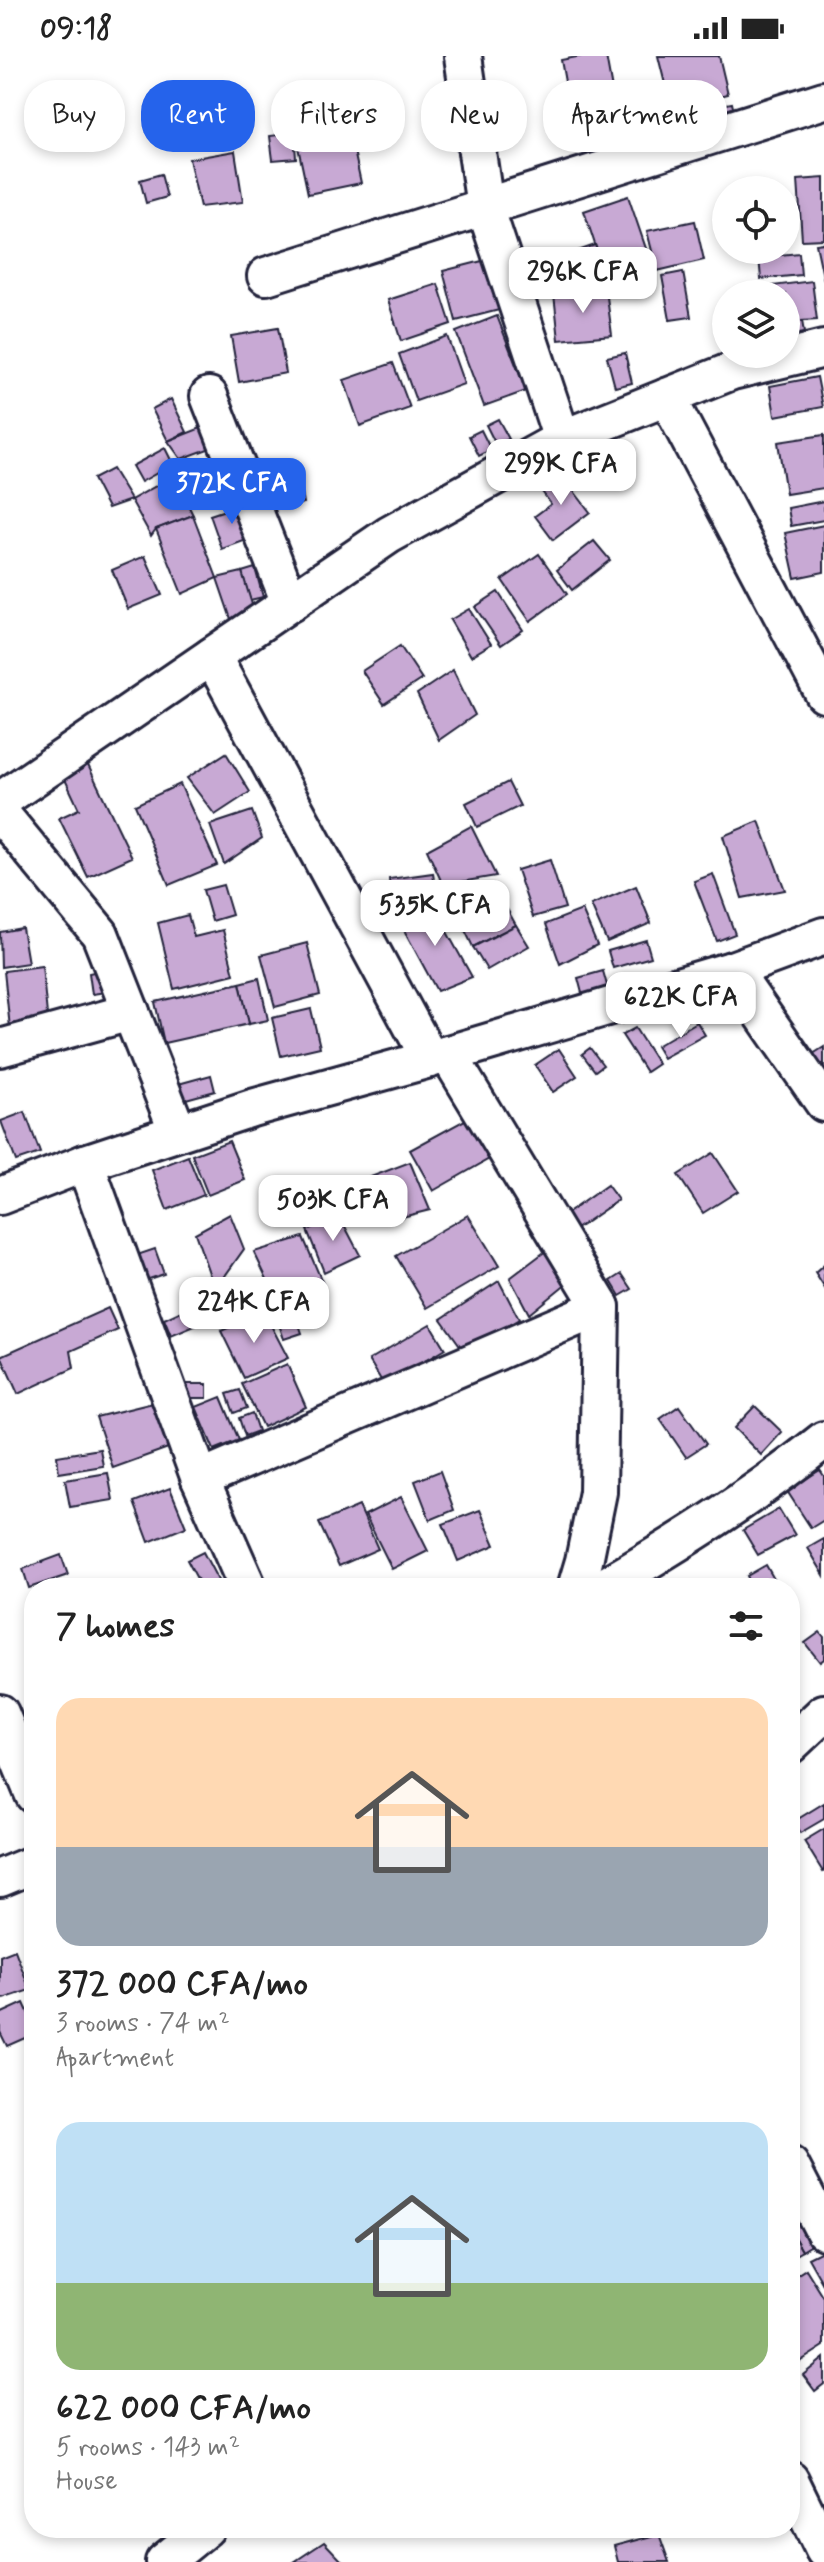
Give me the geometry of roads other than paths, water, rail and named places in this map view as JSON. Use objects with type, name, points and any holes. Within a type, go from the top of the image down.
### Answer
[{"type":"street","points":[[463,56],[485,207],[562,439]]},
{"type":"street","points":[[266,276],[824,100]]},
{"type":"street","points":[[0,801],[389,535],[562,439],[732,371],[824,349]]},
{"type":"street","points":[[209,396],[290,603]]},
{"type":"street","points":[[667,397],[824,694]]},
{"type":"street","points":[[212,656],[439,1056],[601,1307],[598,1492],[579,1578]]},
{"type":"street","points":[[0,813],[100,934],[178,1132]]},
{"type":"street","points":[[0,1196],[85,1163],[252,1108],[732,970],[824,936]]},
{"type":"street","points":[[732,970],[824,1103]]},
{"type":"street","points":[[0,1048],[131,1012]]},
{"type":"street","points":[[85,1163],[200,1479],[244,1578]]},
{"type":"street","points":[[200,1479],[601,1307]]},
{"type":"street","points":[[619,1578],[776,1478],[824,1440]]},
{"type":"street","points":[[0,1713],[24,1771]]},
{"type":"street","points":[[800,1736],[824,1713]]},
{"type":"street","points":[[0,1878],[24,1868]]},
{"type":"street","points":[[800,2184],[824,2231]]},
{"type":"street","points":[[800,2501],[824,2550]]},
{"type":"street","points":[[164,2562],[194,2538]]}]
